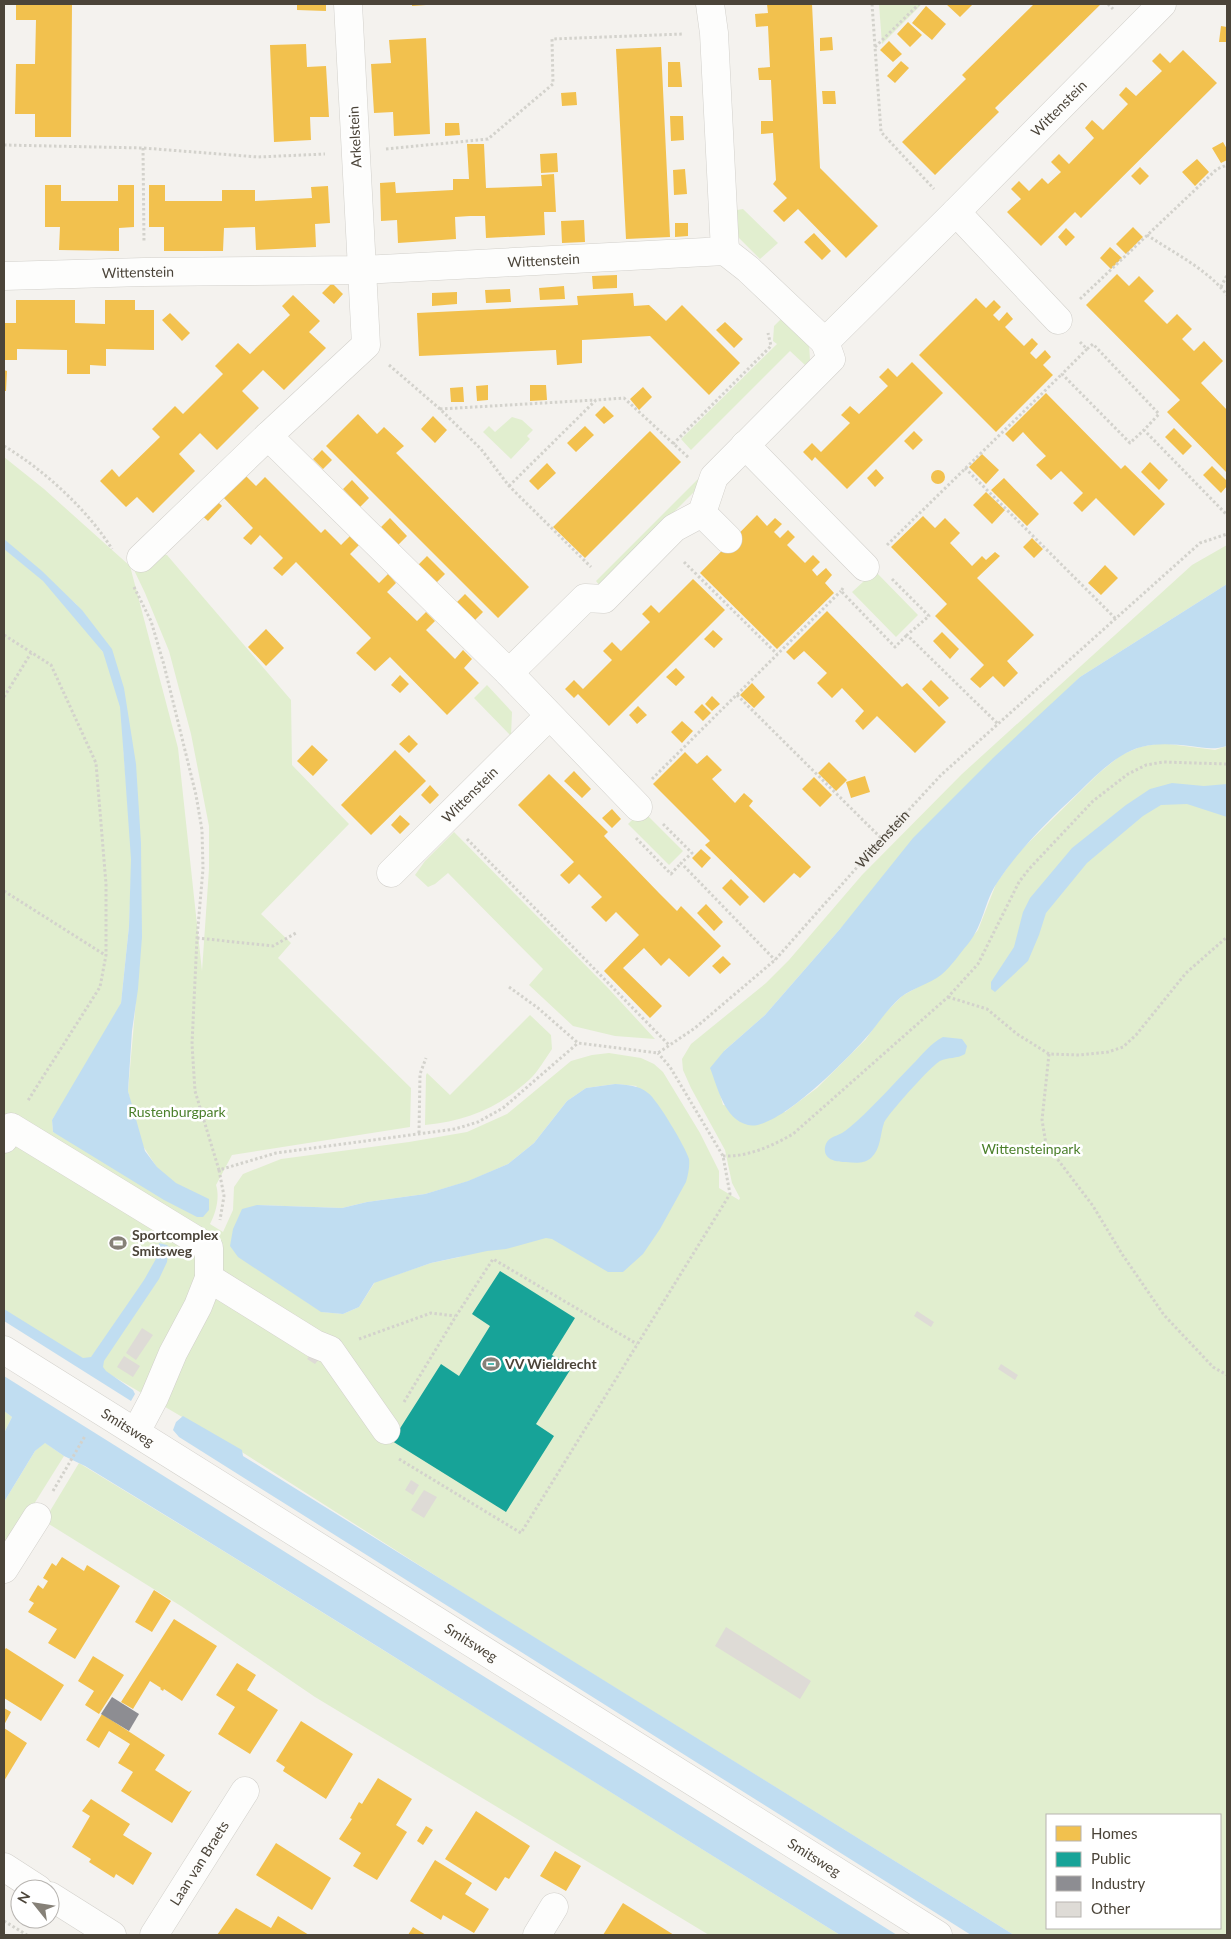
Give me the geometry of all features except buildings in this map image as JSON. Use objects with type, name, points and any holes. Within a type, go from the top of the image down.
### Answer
[{"type":"street","name":"Arkelstein","points":[[348,4],[362,270]]},
{"type":"street","points":[[509,673],[584,598],[604,599],[674,528],[702,513],[714,477],[831,359],[825,342],[748,268],[725,252],[714,33],[710,4]]},
{"type":"street","name":"Wittenstein","points":[[825,342],[1162,4]]},
{"type":"street","points":[[956,212],[1058,320]]},
{"type":"street","name":"Wittenstein","points":[[4,276],[144,272],[362,270],[725,252]]},
{"type":"street","points":[[129,564],[366,345],[362,270]]},
{"type":"street","points":[[268,436],[509,673],[635,803]]},
{"type":"street","points":[[745,445],[865,567]]},
{"type":"street","points":[[702,513],[728,539]]},
{"type":"street","name":"Wittenstein","points":[[391,873],[549,716]]},
{"type":"street","points":[[8,1133],[209,1248],[209,1278],[198,1306],[136,1432]]},
{"type":"street","points":[[209,1278],[314,1344],[330,1350],[386,1430]]},
{"type":"street","name":"Smitsweg","points":[[4,1350],[938,1935]]},
{"type":"street","points":[[4,1569],[37,1517]]},
{"type":"street","name":"Laan van Braets","points":[[154,1935],[244,1791]]},
{"type":"street","points":[[4,1867],[23,1879]]},
{"type":"street","points":[[60,1902],[112,1935]]},
{"type":"street","points":[[537,1935],[554,1907]]},
{"type":"path","points":[[872,4],[881,132],[956,212]]},
{"type":"path","points":[[875,47],[918,4]]},
{"type":"path","points":[[143,148],[144,272]]},
{"type":"path","points":[[1087,349],[1058,320],[1217,169],[1227,165]]},
{"type":"path","points":[[1147,236],[1195,266],[1227,294]]},
{"type":"path","points":[[1221,287],[1227,275]]},
{"type":"path","points":[[673,444],[771,346],[767,328],[787,306]]},
{"type":"path","points":[[893,539],[1087,349],[1093,344],[1159,414],[1130,443],[1062,374]]},
{"type":"path","points":[[366,345],[440,409],[481,449],[509,486],[598,574]]},
{"type":"path","points":[[440,409],[624,398],[701,470],[714,477]]},
{"type":"path","points":[[509,486],[596,400]]},
{"type":"path","points":[[1144,430],[1227,515]]},
{"type":"path","points":[[4,446],[26,459],[81,509],[129,564],[151,621],[175,706],[198,804],[202,830],[203,869],[197,938],[192,1044],[195,1091],[219,1170],[224,1196],[222,1213],[209,1248]]},
{"type":"path","points":[[965,468],[1116,619]]},
{"type":"path","name":"Wittenstein","points":[[658,1053],[720,1009],[775,960],[882,839],[942,775],[1200,543],[1227,534]]},
{"type":"path","points":[[662,540],[777,654]]},
{"type":"path","points":[[635,803],[642,804],[692,853],[671,874],[621,824],[635,803],[737,694],[841,590],[873,560],[929,616],[895,647],[841,590]]},
{"type":"path","points":[[4,635],[51,665],[96,763],[106,884],[106,955],[100,987],[8,1133]]},
{"type":"path","points":[[907,635],[998,724]]},
{"type":"path","points":[[4,697],[31,653]]},
{"type":"path","points":[[737,694],[882,839]]},
{"type":"path","points":[[723,1156],[733,1156],[759,1150],[778,1143],[794,1134],[948,997],[978,964],[1019,882],[1029,869],[1093,802],[1128,774],[1146,764],[1163,762],[1227,764]]},
{"type":"path","points":[[446,818],[669,1045]]},
{"type":"path","points":[[681,863],[775,960]]},
{"type":"path","points":[[4,891],[106,955]]},
{"type":"path","points":[[197,938],[273,946],[296,932]]},
{"type":"path","points":[[948,997],[987,1009],[1017,1034],[1049,1054],[1079,1056],[1108,1052],[1123,1047],[1136,1035],[1186,973],[1227,937]]},
{"type":"path","points":[[508,987],[538,1008],[578,1043],[658,1053],[670,1067],[723,1156],[730,1194],[521,1533],[378,1446],[456,1316],[493,1259],[637,1344]]},
{"type":"path","points":[[219,1170],[276,1154],[454,1129],[478,1122],[503,1108],[578,1043]]},
{"type":"path","points":[[1049,1054],[1042,1120],[1046,1144],[1093,1206],[1122,1254],[1164,1314],[1213,1367],[1227,1375]]},
{"type":"path","points":[[420,1133],[420,1074],[426,1058]]},
{"type":"path","points":[[330,1350],[430,1313],[456,1316]]},
{"type":"path","points":[[70,1461],[89,1430]]},
{"type":"path","points":[[4,1921],[27,1935]]},
{"type":"green space","points":[[879,4],[922,4],[882,44]]},
{"type":"green space","points":[[743,209],[778,243],[760,259],[737,236],[737,210]]},
{"type":"green space","points":[[783,317],[809,344],[810,360],[805,365],[790,351],[691,450],[681,439],[777,344],[773,341],[774,326]]},
{"type":"green space","points":[[512,417],[522,420],[533,430],[527,436],[530,439],[511,459],[483,432],[489,426],[495,432]]},
{"type":"green space","points":[[4,457],[44,489],[130,566],[178,748],[202,971],[209,869],[209,826],[191,734],[169,651],[134,570],[157,554],[167,555],[291,700],[292,765],[349,824],[261,914],[291,943],[278,958],[411,1088],[410,1127],[232,1155],[216,1185],[217,1205],[210,1224],[223,1232],[233,1210],[234,1187],[243,1174],[281,1159],[409,1142],[467,1132],[507,1114],[571,1061],[592,1055],[609,1053],[641,1058],[654,1064],[663,1072],[700,1133],[719,1171],[719,1188],[739,1200],[740,1198],[732,1183],[725,1150],[683,1070],[682,1059],[691,1044],[766,983],[789,960],[862,875],[962,774],[1192,565],[1227,545],[1227,584],[1080,677],[840,929],[765,1015],[724,1051],[720,1094],[723,1105],[785,1112],[817,1088],[866,1039],[883,1015],[902,996],[941,974],[978,930],[996,884],[1017,854],[1099,773],[1121,755],[1140,747],[1161,743],[1215,750],[1227,746],[1227,1935],[1014,1935],[480,1604],[245,1454],[4,1312],[4,546],[72,604],[102,651],[114,658],[76,604],[4,543]],"holes":[[[123,745],[141,885],[136,1000],[128,1091],[131,1104],[130,1126],[167,1183],[53,1132],[52,1120],[116,1020],[121,1003],[129,926],[132,856]],[[615,1084],[637,1086],[460,1257],[431,1263],[375,1282],[359,1307],[343,1314],[322,1312],[285,1287],[257,1205],[342,1208],[367,1202],[425,1194],[469,1181],[508,1164],[534,1143],[567,1101],[586,1088]]]},
{"type":"green space","points":[[702,475],[707,479],[600,586],[596,581]]},
{"type":"green space","points":[[875,571],[918,615],[896,637],[852,592]]},
{"type":"green space","points":[[487,685],[512,712],[511,736],[474,698]]},
{"type":"green space","points":[[642,810],[683,851],[669,865],[628,824]]},
{"type":"green space","points":[[454,832],[608,988],[655,1039],[615,1036],[573,1026],[529,985],[543,969],[448,873],[435,884],[428,887],[415,875],[425,861]]},
{"type":"green space","points":[[530,1015],[551,1035],[552,1049],[532,1077],[506,1098],[481,1112],[455,1120],[425,1125],[427,1073],[450,1095]]},
{"type":"green space","points":[[4,1411],[12,1417],[4,1433]]},
{"type":"green space","points":[[44,1442],[64,1456],[4,1552],[4,1502],[35,1451]]},
{"type":"green space","points":[[79,1463],[366,1639],[840,1935],[709,1935],[315,1697],[181,1606],[44,1521]]},
{"type":"water","points":[[4,539],[42,571],[82,610],[112,649],[124,688],[136,764],[141,843],[142,937],[128,1091],[145,1151],[157,1167],[176,1183],[209,1199],[209,1210],[203,1217],[197,1217],[164,1200],[53,1132],[52,1120],[121,1003],[129,926],[131,859],[120,707],[103,652],[43,581],[4,549]]},
{"type":"water","points":[[1227,584],[1227,746],[1204,748],[1172,744],[1146,746],[1129,751],[1109,764],[1045,824],[1015,858],[993,890],[973,936],[945,972],[901,997],[864,1040],[827,1078],[792,1106],[760,1124],[748,1125],[740,1122],[733,1116],[723,1102],[710,1068],[724,1051],[765,1015],[840,929],[913,838],[993,758],[1080,677]]},
{"type":"water","points":[[1172,783],[1204,786],[1227,784],[1227,817],[1187,804],[1161,805],[1143,816],[1087,863],[1046,913],[1028,961],[995,992],[991,989],[991,982],[1014,947],[1023,912],[1030,898],[1072,848],[1126,805],[1150,789]]},
{"type":"water","points":[[943,1037],[962,1039],[967,1046],[965,1054],[940,1061],[910,1090],[884,1123],[878,1146],[871,1158],[856,1163],[839,1161],[828,1157],[825,1147],[828,1141],[844,1132],[857,1121],[934,1042]]},
{"type":"water","points":[[615,1084],[637,1087],[652,1097],[677,1135],[689,1159],[686,1182],[660,1229],[643,1254],[623,1272],[608,1272],[552,1239],[546,1238],[506,1249],[487,1251],[431,1263],[374,1283],[359,1307],[343,1314],[321,1312],[238,1257],[230,1246],[233,1229],[242,1209],[257,1205],[342,1208],[367,1202],[425,1194],[468,1181],[508,1164],[534,1143],[567,1101],[586,1088]]},
{"type":"water","points":[[159,1243],[169,1247],[167,1262],[159,1279],[104,1361],[103,1367],[106,1371],[133,1390],[135,1394],[131,1401],[4,1321],[4,1309],[83,1358],[91,1357],[144,1280],[157,1257]]},
{"type":"water","points":[[4,1376],[897,1935],[840,1935],[274,1582],[45,1443],[35,1451],[4,1502],[4,1433],[12,1417],[4,1411]]},
{"type":"water","points":[[183,1416],[242,1450],[243,1456],[1014,1935],[971,1935],[179,1437],[173,1430],[176,1422]]},
{"type":"place","name":"Sportcomplex Smitsweg","points":[[118,1243]]},
{"type":"place","name":"VV Wieldrecht","points":[[491,1364]]},
{"type":"park label","name":"Rustenburgpark","points":[[177,1112]]},
{"type":"park label","name":"Wittensteinpark","points":[[1031,1149]]}]
